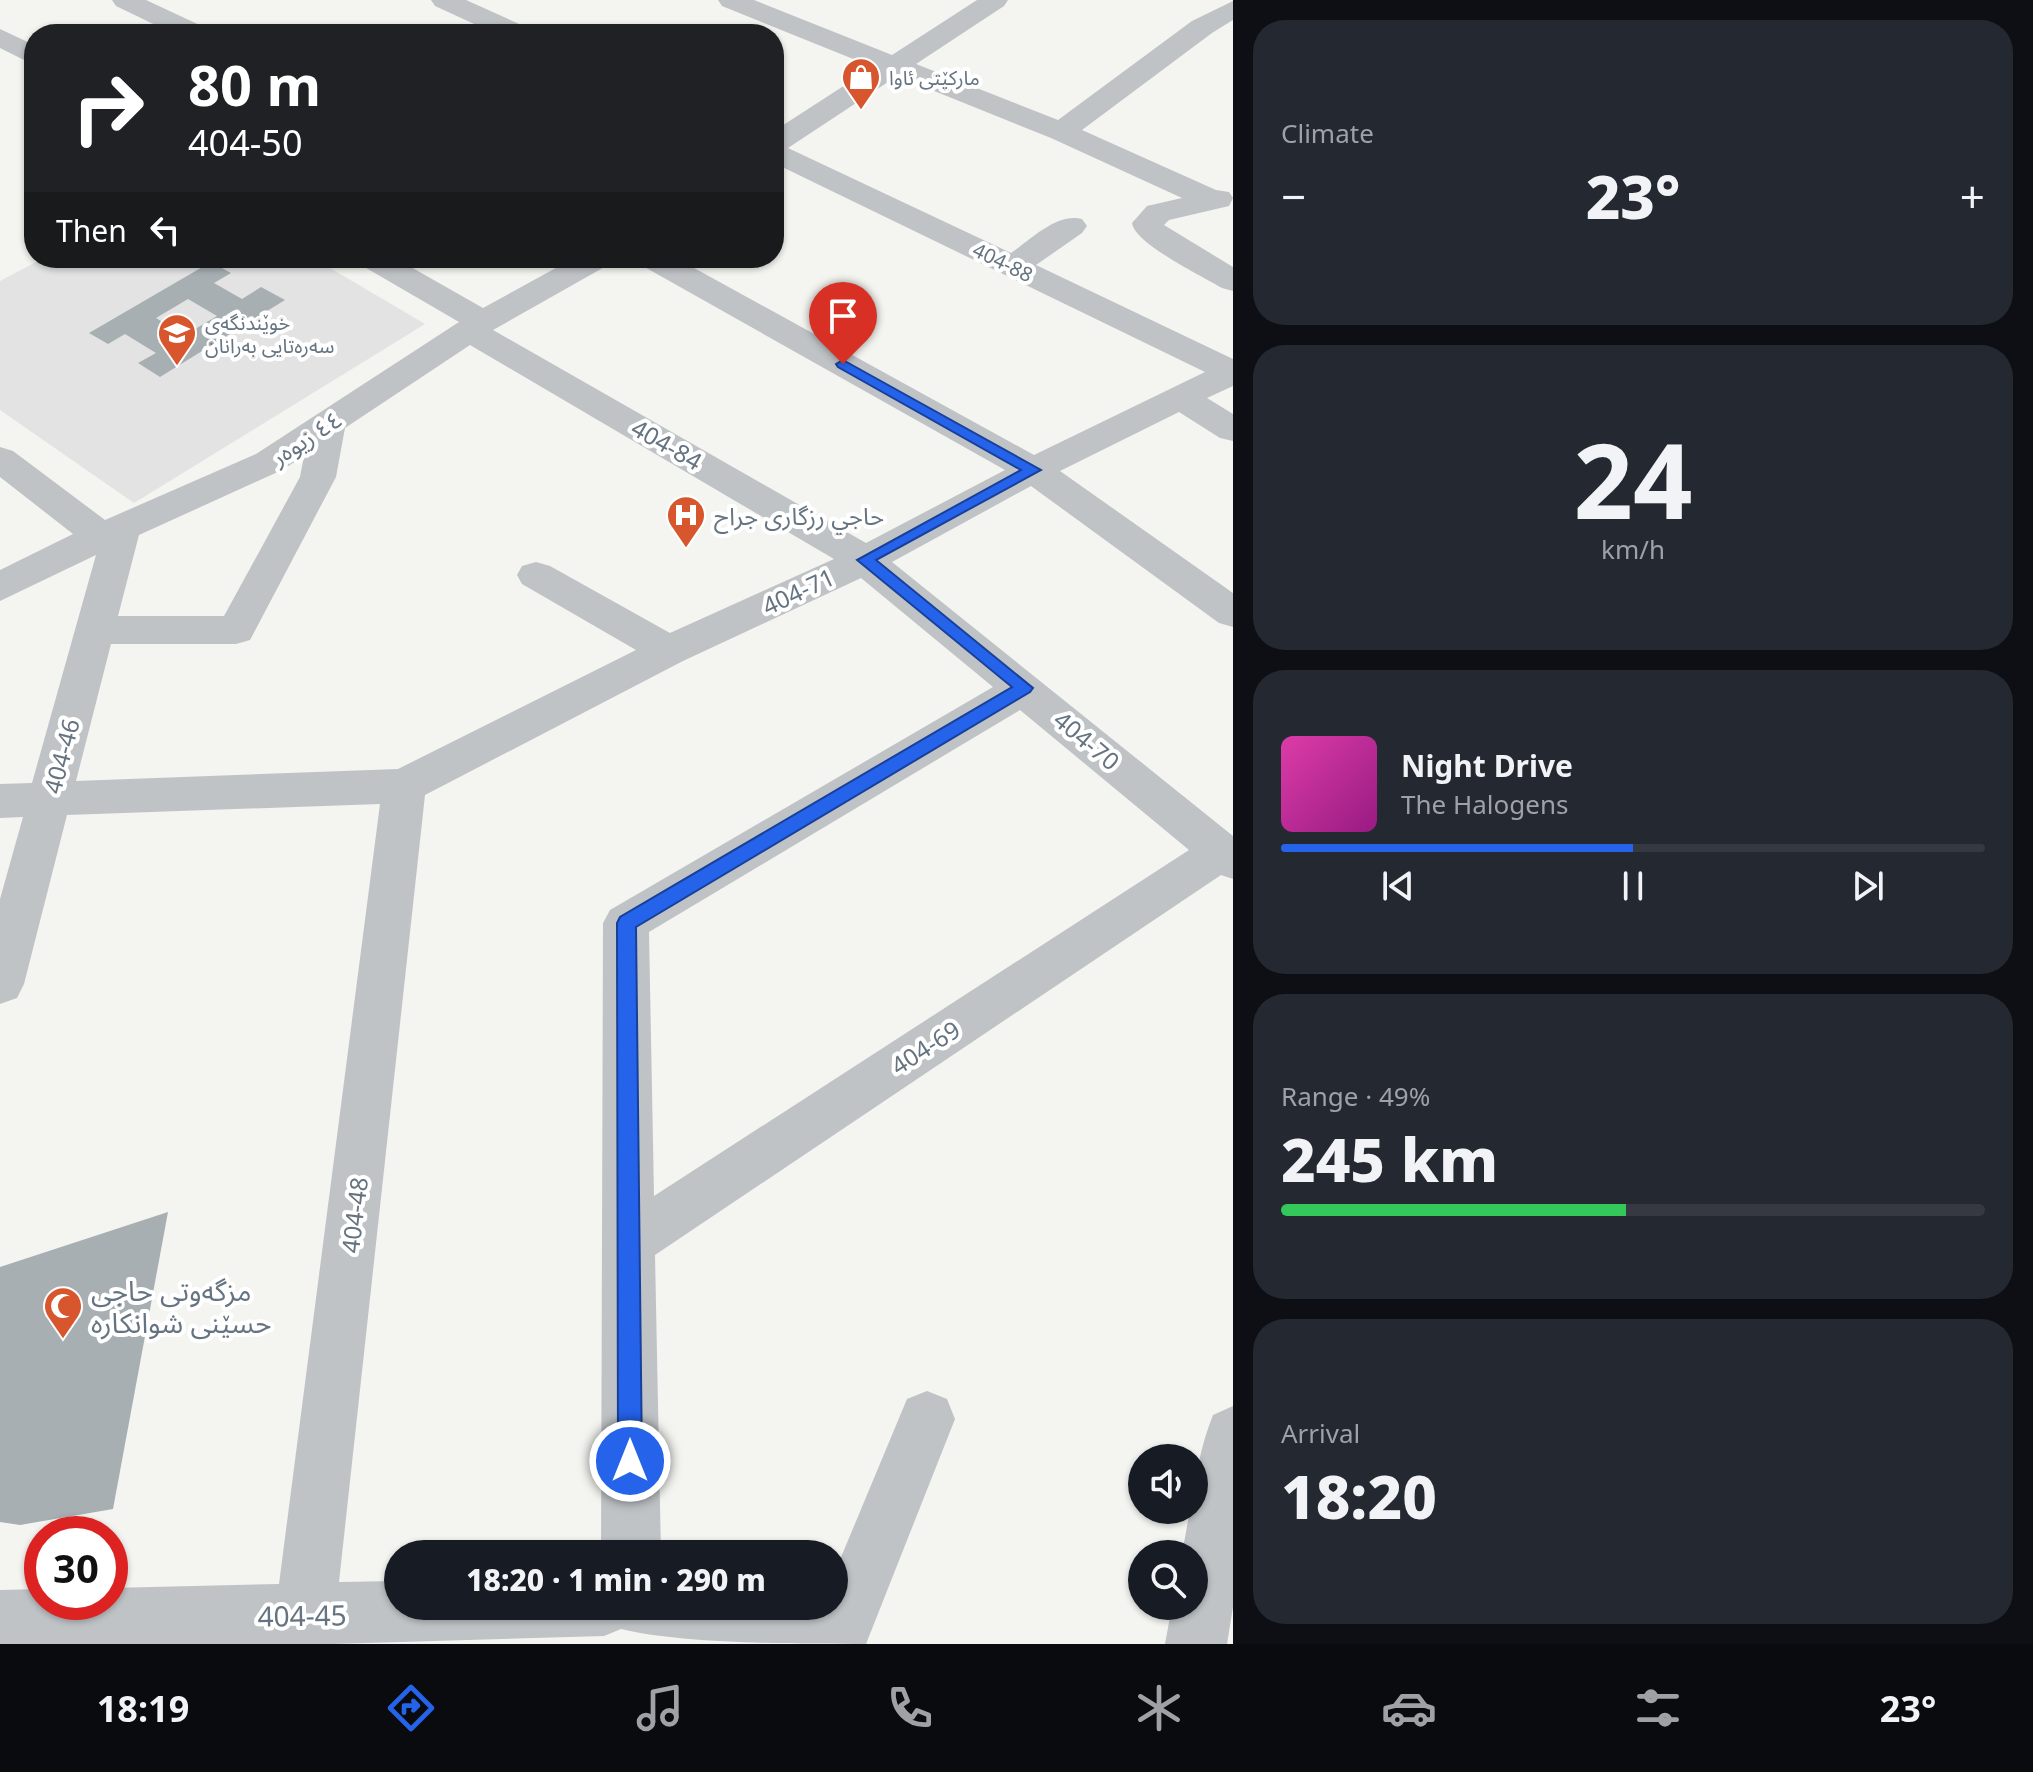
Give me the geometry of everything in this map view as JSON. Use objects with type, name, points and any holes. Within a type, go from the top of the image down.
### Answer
[{"type":"street","points":[[125,0],[176,24]]},
{"type":"street","points":[[444,0],[496,24]]},
{"type":"street","points":[[731,0],[1222,198]]},
{"type":"street","points":[[784,137],[995,0]]},
{"type":"street","points":[[1061,132],[1202,27],[1233,9]]},
{"type":"street","points":[[1202,27],[1233,43]]},
{"type":"street","points":[[0,37],[24,51]]},
{"type":"street","name":"404-88","points":[[784,157],[1233,372]]},
{"type":"street","points":[[1222,198],[1158,213],[1148,223],[1149,230],[1233,281]]},
{"type":"street","points":[[1013,267],[1071,226]]},
{"type":"street","name":"404-84","points":[[387,268],[476,326],[865,560]]},
{"type":"street","name":"٤٤ زیوەر","points":[[0,587],[112,532],[269,462],[476,326],[579,268]]},
{"type":"street","points":[[670,268],[1033,470],[1233,613]]},
{"type":"street","name":"404-71","points":[[404,786],[669,651],[865,560],[1033,470],[1233,372]]},
{"type":"street","points":[[1181,398],[1233,430]]},
{"type":"street","points":[[95,630],[236,630],[318,477],[328,423]]},
{"type":"street","points":[[0,459],[112,532]]},
{"type":"street","name":"404-46","points":[[0,984],[95,630],[112,532]]},
{"type":"street","name":"404-70","points":[[865,560],[1227,856]]},
{"type":"street","points":[[536,575],[669,651]]},
{"type":"street","points":[[631,1540],[626,923],[1024,688]]},
{"type":"street","points":[[0,801],[404,786]]},
{"type":"street","name":"404-48","points":[[304,1630],[404,786]]},
{"type":"street","name":"404-69","points":[[628,1243],[1227,856]]},
{"type":"street","points":[[848,1613],[927,1419]]},
{"type":"street","points":[[1196,1644],[1233,1435]]},
{"type":"street","name":"404-45","points":[[0,1621],[304,1630],[429,1620]]},
{"type":"street","points":[[631,1620],[632,1644]]},
{"type":"street","points":[[743,1620],[840,1633],[845,1620]]},
{"type":"shaded area","name":"خوێندنگەی سەرەتایی بەرانان","points":[[25,268],[330,268],[425,324],[134,503],[0,410],[0,281]]},
{"type":"building","points":[[201,268],[222,268],[231,273],[214,283],[242,299],[261,287],[285,300],[160,377],[138,363],[156,353],[125,334],[108,344],[89,333]],"holes":[[[188,299],[217,316],[185,335],[156,318]]]},
{"type":"building","points":[[168,1212],[113,1509],[72,1516],[24,1516],[24,1524],[20,1525],[0,1522],[0,1267]]},
{"type":"place","name":"مارکێتی ئاوا","points":[[861,111]]},
{"type":"place","name":"خوێندنگەی سەرەتایی بەرانان","points":[[177,367]]},
{"type":"place","name":"حاجي رزگارى جراح","points":[[686,549]]},
{"type":"place","name":"مزگەوتی حاجی حسێنی شوانکارە","points":[[63,1340]]},
{"type":"route","points":[[630,1461],[626,923],[1024,688],[865,560],[1033,470],[843,364]]}]
